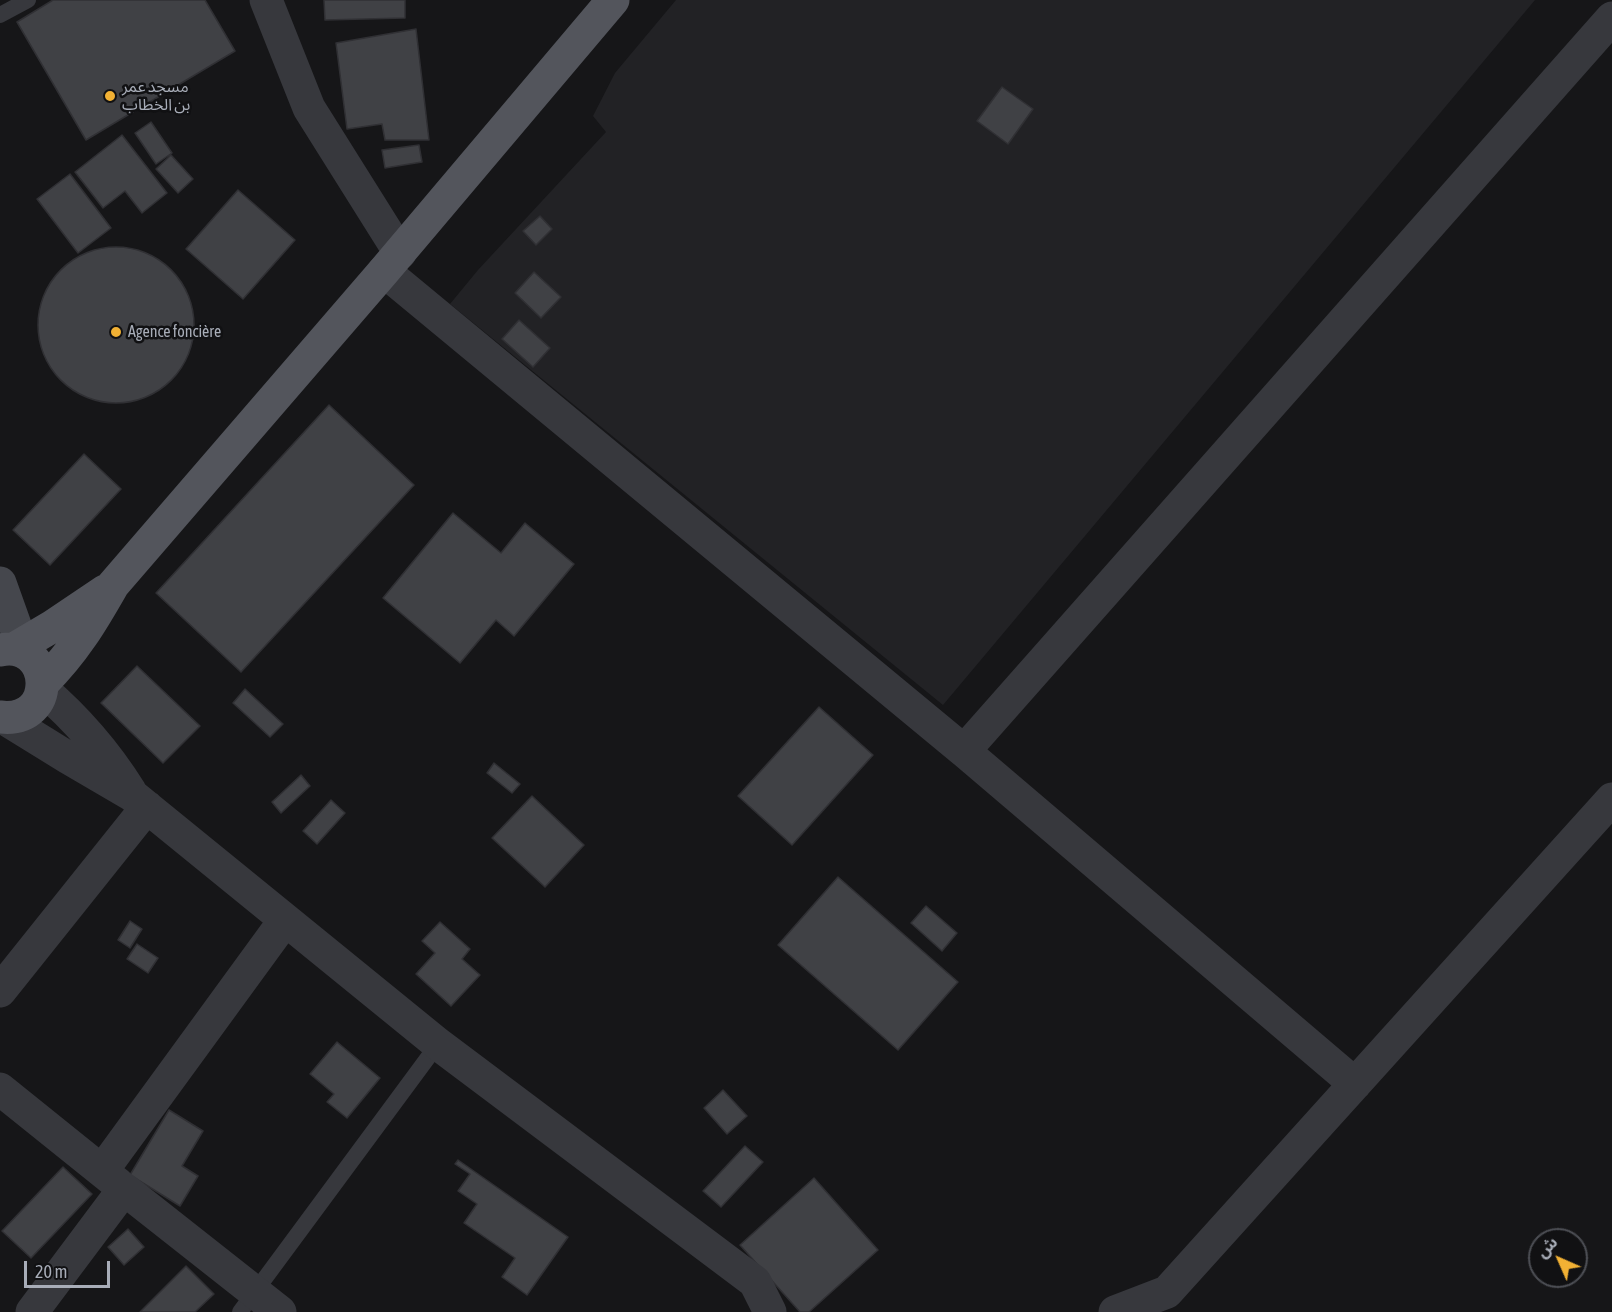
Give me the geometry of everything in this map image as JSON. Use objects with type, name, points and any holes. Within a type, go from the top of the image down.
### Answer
[{"type":"main road","points":[[42,686],[80,641],[113,585],[392,262],[613,0]]},
{"type":"main road","points":[[0,583],[15,649],[35,661],[40,671],[42,686],[39,699],[33,708],[14,717],[2,717]]},
{"type":"main road","points":[[15,649],[54,626],[113,585]]},
{"type":"street","points":[[266,0],[309,108],[392,262],[1355,1084]]},
{"type":"street","points":[[964,751],[1612,18]]},
{"type":"street","points":[[42,686],[92,737],[140,801]]},
{"type":"street","points":[[2,717],[140,801],[438,1044],[755,1282],[770,1312]]},
{"type":"street","points":[[1115,1312],[1167,1292],[1612,799]]},
{"type":"street","points":[[0,991],[140,801]]},
{"type":"street","points":[[32,1312],[113,1180],[285,920]]},
{"type":"street","points":[[0,1089],[113,1180],[259,1306]]},
{"type":"lane","points":[[0,15],[28,0]]},
{"type":"lane","points":[[259,1306],[438,1044]]},
{"type":"shaded area","points":[[676,0],[1535,0],[943,705],[450,304],[478,270],[606,132],[593,116],[615,73]]},
{"type":"building","name":"مسجد عمر بن الخطاب","points":[[53,0],[205,0],[235,51],[86,140],[17,22]]},
{"type":"building","points":[[324,0],[405,0],[405,18],[325,20]]},
{"type":"building","points":[[416,29],[429,140],[385,140],[382,124],[347,129],[336,43]]},
{"type":"building","points":[[1002,87],[1033,109],[1008,144],[977,121]]},
{"type":"building","points":[[151,122],[172,153],[156,164],[135,133]]},
{"type":"building","points":[[122,135],[167,193],[142,213],[125,191],[103,208],[75,172]]},
{"type":"building","points":[[419,145],[422,162],[385,168],[382,150]]},
{"type":"building","points":[[171,155],[193,179],[178,193],[156,169]]},
{"type":"building","points":[[70,174],[111,228],[78,253],[37,199]]},
{"type":"building","points":[[238,190],[295,240],[243,299],[186,249]]},
{"type":"building","points":[[540,216],[552,229],[536,245],[523,231]]},
{"type":"building","name":"Agence foncière","points":[[116,247],[131,248],[146,253],[171,270],[188,295],[193,310],[193,340],[188,355],[171,380],[146,397],[131,402],[116,403],[101,402],[86,397],[61,380],[44,355],[39,340],[38,325],[39,310],[44,295],[61,270],[86,253],[101,248]]},
{"type":"building","points":[[534,272],[561,297],[541,318],[515,293]]},
{"type":"building","points":[[519,320],[550,348],[533,367],[502,339]]},
{"type":"building","points":[[329,405],[414,485],[241,672],[156,593]]},
{"type":"building","points":[[84,454],[121,489],[50,565],[13,530]]},
{"type":"building","points":[[453,513],[501,553],[525,523],[574,564],[514,636],[496,620],[460,663],[383,598]]},
{"type":"building","points":[[137,666],[200,726],[163,763],[101,703]]},
{"type":"building","points":[[245,689],[283,724],[270,737],[233,703]]},
{"type":"building","points":[[819,707],[873,755],[792,845],[738,796]]},
{"type":"building","points":[[494,763],[520,784],[512,793],[487,773]]},
{"type":"building","points":[[301,775],[310,786],[281,813],[272,802]]},
{"type":"building","points":[[532,796],[584,845],[545,887],[492,838]]},
{"type":"building","points":[[331,800],[345,813],[317,844],[303,831]]},
{"type":"building","points":[[838,877],[958,982],[898,1050],[778,945]]},
{"type":"building","points":[[926,906],[957,933],[942,951],[911,923]]},
{"type":"building","points":[[130,921],[142,929],[130,948],[118,940]]},
{"type":"building","points":[[440,922],[470,949],[462,959],[480,975],[451,1006],[416,974],[435,953],[422,941]]},
{"type":"building","points":[[137,944],[158,958],[148,973],[127,959]]},
{"type":"building","points":[[337,1042],[380,1078],[347,1118],[327,1102],[334,1094],[310,1074]]},
{"type":"building","points":[[723,1090],[747,1116],[727,1134],[704,1108]]},
{"type":"building","points":[[169,1110],[203,1131],[182,1166],[198,1176],[180,1206],[130,1175]]},
{"type":"building","points":[[745,1146],[763,1162],[721,1207],[703,1191]]},
{"type":"building","points":[[458,1160],[568,1237],[527,1295],[502,1277],[515,1258],[464,1223],[477,1204],[458,1191],[470,1174],[455,1164]]},
{"type":"building","points":[[63,1167],[92,1194],[31,1258],[2,1231]]},
{"type":"building","points":[[814,1178],[878,1250],[809,1312],[800,1312],[740,1245]]},
{"type":"building","points":[[128,1229],[144,1247],[124,1265],[108,1247]]},
{"type":"building","points":[[186,1266],[214,1294],[195,1312],[140,1312]]},
{"type":"place","name":"مسجد عمر بن الخطاب","points":[[110,96]]},
{"type":"place","name":"Agence foncière","points":[[116,332]]}]
